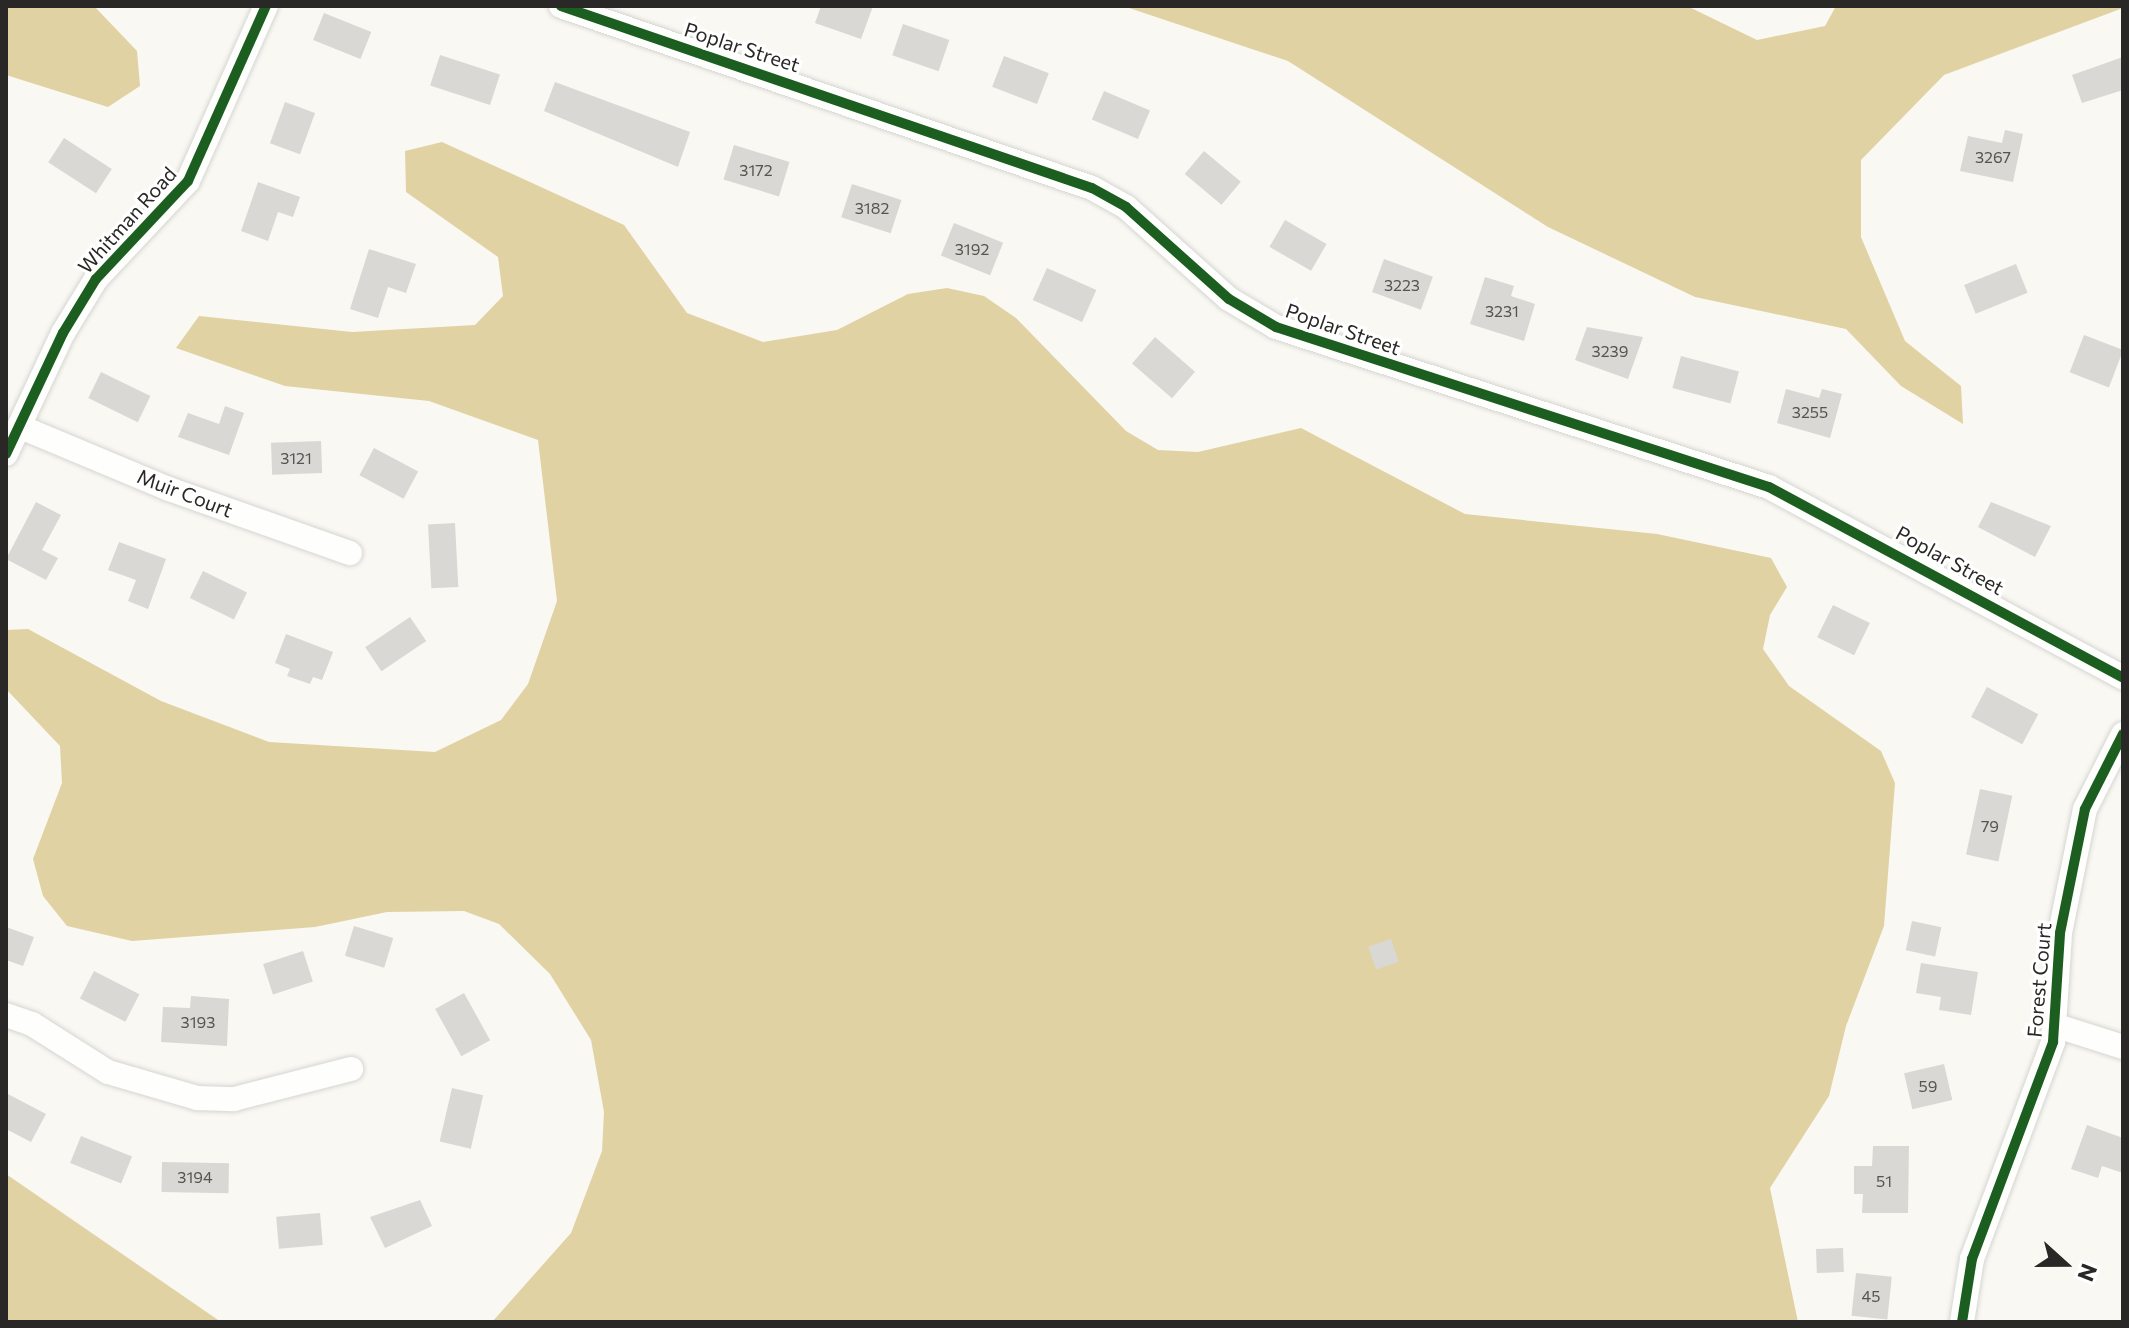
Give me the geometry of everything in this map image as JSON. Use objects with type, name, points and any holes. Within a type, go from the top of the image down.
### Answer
[{"type":"street","name":"Whitman Road","points":[[6,454],[23,428],[63,333],[96,279],[188,181],[266,6]]},
{"type":"street","name":"Poplar Street","points":[[561,6],[1092,188],[1126,207],[1229,299],[1276,327],[1769,487],[2123,678]]},
{"type":"street","name":"Muir Court","points":[[23,428],[169,489],[350,553]]},
{"type":"street","name":"Forest Court","points":[[1962,1322],[1972,1259],[2053,1042],[2060,933],[2085,809],[2123,734]]},
{"type":"street","points":[[6,1015],[108,1072],[197,1098],[234,1099],[351,1069]]},
{"type":"street","points":[[2054,1025],[2123,1047]]},
{"type":"shaded area","points":[[6,6],[94,6],[137,51],[140,86],[108,107],[6,75]]},
{"type":"shaded area","points":[[1123,6],[1687,6],[1757,40],[1825,26],[1836,6],[2123,8],[1944,75],[1861,160],[1861,237],[1905,341],[1961,386],[1963,424],[1901,386],[1846,329],[1695,297],[1548,227],[1288,61]]},
{"type":"shaded area","points":[[442,142],[624,225],[687,313],[763,342],[837,330],[908,294],[947,288],[984,296],[1016,318],[1126,431],[1158,450],[1198,452],[1301,428],[1465,514],[1657,534],[1771,558],[1787,587],[1770,615],[1763,649],[1789,686],[1881,751],[1895,783],[1884,926],[1846,1026],[1829,1096],[1770,1188],[1798,1322],[492,1322],[571,1233],[602,1151],[604,1112],[591,1040],[550,974],[499,924],[464,911],[387,912],[315,927],[132,941],[67,926],[43,896],[33,859],[62,783],[60,746],[6,689],[6,630],[28,629],[161,701],[269,742],[435,752],[501,720],[528,684],[557,601],[538,440],[429,401],[285,386],[176,348],[199,316],[352,332],[475,325],[503,296],[498,257],[406,192],[405,151]]},
{"type":"shaded area","points":[[6,1174],[221,1322],[6,1322]]},
{"type":"building","points":[[821,6],[873,6],[861,39],[815,23]]},
{"type":"building","points":[[324,13],[371,32],[360,59],[313,40]]},
{"type":"building","points":[[903,24],[949,40],[939,71],[892,55]]},
{"type":"building","points":[[440,55],[500,74],[490,105],[430,85]]},
{"type":"building","points":[[1004,56],[1049,73],[1037,104],[992,87]]},
{"type":"building","points":[[2123,57],[2123,90],[2082,103],[2072,75]]},
{"type":"building","points":[[555,82],[690,132],[678,167],[544,111]]},
{"type":"building","points":[[1104,91],[1150,111],[1138,139],[1092,120]]},
{"type":"building","points":[[285,102],[315,113],[300,154],[270,143]]},
{"type":"building","points":[[2005,130],[2023,134],[2013,182],[1960,171],[1968,136],[2002,143]]},
{"type":"building","points":[[64,138],[112,169],[96,193],[48,162]]},
{"type":"building","points":[[734,145],[789,162],[779,196],[723,179]]},
{"type":"building","points":[[1204,151],[1241,182],[1221,205],[1185,174]]},
{"type":"building","points":[[258,182],[300,197],[293,217],[278,212],[268,241],[241,231]]},
{"type":"building","points":[[852,184],[901,200],[891,233],[841,217]]},
{"type":"building","points":[[1285,220],[1327,244],[1311,271],[1270,247]]},
{"type":"building","points":[[954,223],[1003,243],[990,275],[941,255]]},
{"type":"building","points":[[369,249],[416,264],[406,293],[388,287],[378,318],[350,309]]},
{"type":"building","points":[[1384,259],[1433,277],[1421,310],[1372,292]]},
{"type":"building","points":[[2016,264],[2028,293],[1976,314],[1964,285]]},
{"type":"building","points":[[1047,268],[1096,290],[1082,322],[1033,300]]},
{"type":"building","points":[[1485,277],[1514,286],[1511,296],[1535,304],[1524,341],[1470,324]]},
{"type":"building","points":[[1587,327],[1643,337],[1628,379],[1575,360]]},
{"type":"building","points":[[2084,335],[2123,350],[2109,387],[2070,372]]},
{"type":"building","points":[[1155,337],[1195,372],[1172,398],[1132,363]]},
{"type":"building","points":[[1681,356],[1739,372],[1730,403],[1672,388]]},
{"type":"building","points":[[101,372],[150,396],[138,422],[88,398]]},
{"type":"building","points":[[1786,389],[1819,398],[1822,389],[1842,394],[1830,438],[1777,423]]},
{"type":"building","points":[[225,406],[244,413],[229,455],[178,437],[188,413],[219,424]]},
{"type":"building","points":[[321,441],[322,473],[272,475],[271,443]]},
{"type":"building","points":[[374,448],[418,471],[404,499],[359,475]]},
{"type":"building","points":[[36,502],[61,515],[42,550],[58,558],[46,580],[6,559]]},
{"type":"building","points":[[1991,502],[2051,526],[2035,557],[1978,527]]},
{"type":"building","points":[[455,523],[458,587],[431,588],[428,524]]},
{"type":"building","points":[[119,542],[166,559],[148,609],[128,601],[136,580],[108,570]]},
{"type":"building","points":[[203,571],[247,592],[234,619],[190,598]]},
{"type":"building","points":[[1833,605],[1870,623],[1854,655],[1817,637]]},
{"type":"building","points":[[410,617],[426,641],[381,671],[365,647]]},
{"type":"building","points":[[286,634],[333,652],[322,680],[313,677],[310,684],[287,676],[290,669],[275,663]]},
{"type":"building","points":[[1987,687],[2038,714],[2022,744],[1971,717]]},
{"type":"building","points":[[1980,789],[2012,796],[1998,861],[1966,855]]},
{"type":"building","points":[[1912,921],[1941,927],[1935,957],[1906,950]]},
{"type":"building","points":[[354,926],[393,938],[384,968],[345,956]]},
{"type":"building","points":[[6,927],[34,937],[23,966],[6,960]]},
{"type":"building","points":[[1391,939],[1399,962],[1376,970],[1368,947]]},
{"type":"building","points":[[303,951],[313,981],[273,994],[263,964]]},
{"type":"building","points":[[1921,963],[1978,972],[1971,1015],[1939,1010],[1941,997],[1916,993]]},
{"type":"building","points":[[94,971],[139,994],[125,1022],[80,999]]},
{"type":"building","points":[[464,993],[490,1040],[461,1056],[435,1009]]},
{"type":"building","points":[[191,996],[229,999],[227,1046],[161,1042],[163,1007],[190,1008]]},
{"type":"building","points":[[1944,1064],[1952,1100],[1912,1109],[1904,1073]]},
{"type":"building","points":[[452,1088],[483,1095],[471,1149],[440,1142]]},
{"type":"building","points":[[6,1093],[46,1114],[31,1142],[6,1129]]},
{"type":"building","points":[[2087,1125],[2123,1138],[2123,1173],[2102,1166],[2098,1178],[2071,1169]]},
{"type":"building","points":[[81,1136],[132,1157],[121,1183],[70,1163]]},
{"type":"building","points":[[1873,1146],[1909,1146],[1908,1213],[1862,1213],[1863,1194],[1854,1194],[1854,1166],[1872,1166]]},
{"type":"building","points":[[162,1162],[229,1163],[228,1193],[161,1192]]},
{"type":"building","points":[[420,1200],[432,1226],[385,1248],[370,1217]]},
{"type":"building","points":[[320,1213],[323,1245],[279,1249],[276,1217]]},
{"type":"building","points":[[1843,1248],[1844,1272],[1817,1273],[1816,1249]]},
{"type":"building","points":[[1856,1273],[1892,1277],[1887,1320],[1852,1316]]},
{"type":"cycle path","points":[[6,454],[63,333],[96,279],[188,181],[266,6]]},
{"type":"cycle path","points":[[561,6],[1092,188],[1126,207],[1229,299],[1276,327],[1769,487],[2123,678]]},
{"type":"cycle path","points":[[1962,1322],[1972,1259],[2053,1042],[2060,933],[2085,809],[2123,734]]}]
